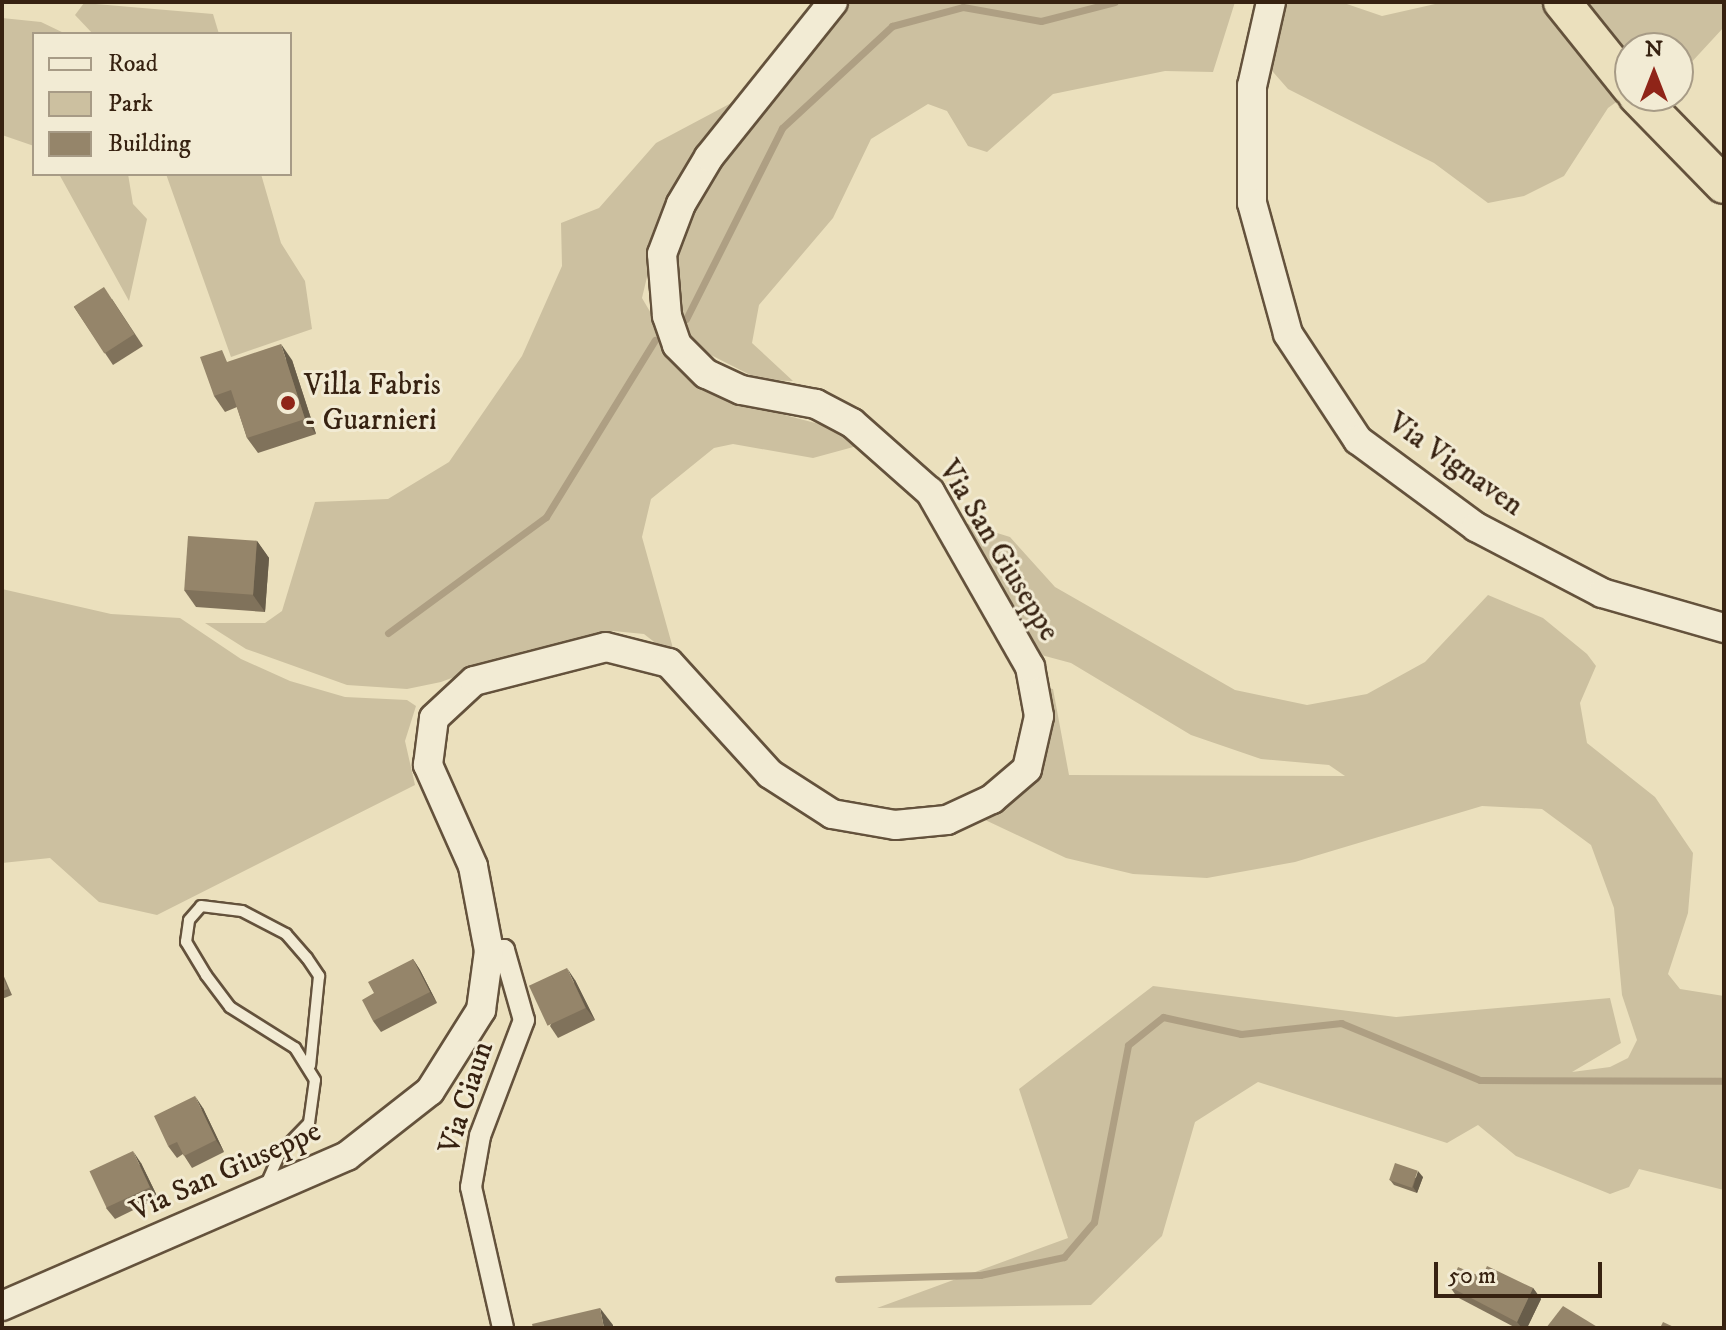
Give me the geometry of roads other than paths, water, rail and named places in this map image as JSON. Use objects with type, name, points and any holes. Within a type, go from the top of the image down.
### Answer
[{"type":"highway","points":[[1562,2],[1614,67]]},
{"type":"highway","points":[[1650,112],[1724,185]]},
{"type":"street","name":"Via San Giuseppe","points":[[2,1306],[264,1196],[347,1156],[430,1091],[481,1010],[489,951],[473,866],[428,765],[434,718],[474,681],[606,647],[669,663],[770,774],[832,814],[895,825],[947,820],[992,799],[1027,769],[1039,716],[1030,667],[930,492],[852,423],[816,404],[741,390],[706,374],[677,345],[667,316],[662,254],[681,204],[709,157],[833,2]]},
{"type":"street","name":"Via Vignaven","points":[[1271,2],[1252,86],[1252,203],[1288,334],[1358,440],[1476,527],[1602,593],[1724,628]]},
{"type":"street","name":"Via Ciaun","points":[[489,951],[504,950],[524,1020],[480,1136],[471,1187],[503,1328]]},
{"type":"lane","points":[[264,1196],[263,1177],[309,1123],[316,1095],[310,1066],[319,976],[286,934],[242,911],[201,906],[189,920],[186,942],[206,975],[230,1007],[310,1066]]},
{"type":"waterway","points":[[686,319],[782,128],[892,26],[963,7],[1041,21],[1115,2]]},
{"type":"waterway","points":[[388,633],[546,517],[655,340]]},
{"type":"waterway","points":[[838,1279],[980,1275],[1064,1257],[1094,1222],[1128,1045],[1163,1017],[1241,1034],[1341,1023],[1480,1080],[1724,1081]]},
{"type":"place","name":"Villa Fabris - Guarnieri","points":[[288,403]]}]
